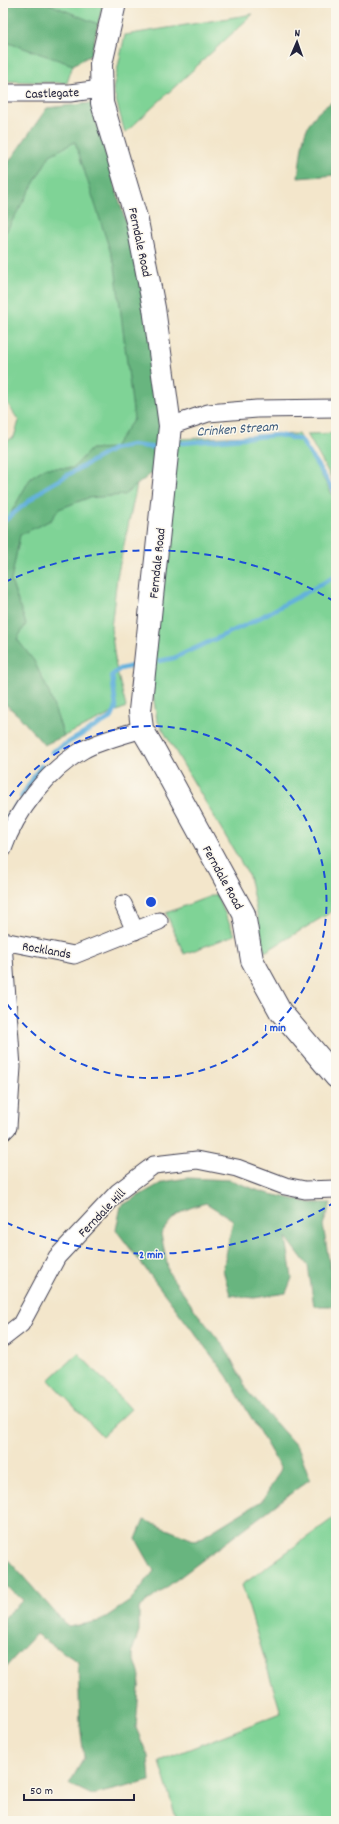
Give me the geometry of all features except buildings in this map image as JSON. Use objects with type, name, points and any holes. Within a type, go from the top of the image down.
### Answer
[{"type":"street","name":"Ferndale Road","points":[[115,3],[101,64],[102,103],[137,221],[154,308],[170,426],[140,711],[142,729],[155,750],[244,914],[252,960],[277,1004],[336,1077]]},
{"type":"street","name":"Castlegate","points":[[3,94],[70,93],[101,90]]},
{"type":"street","points":[[170,426],[208,413],[257,409],[336,408]]},
{"type":"street","points":[[3,849],[9,831],[24,809],[43,783],[61,765],[85,749],[142,729]]},
{"type":"street","points":[[123,904],[135,931]]},
{"type":"street","name":"Rocklands","points":[[3,942],[74,956],[159,921]]},
{"type":"street","points":[[3,942],[12,1067],[8,1127],[3,1132]]},
{"type":"street","name":"Ferndale Hill","points":[[3,1338],[21,1324],[57,1257],[118,1192],[154,1165],[197,1160],[238,1168],[285,1186],[305,1190],[336,1189]]},
{"type":"green space","points":[[3,3],[47,3],[98,24],[91,55],[73,65],[3,41]]},
{"type":"green space","points":[[6,3],[103,3],[91,55]]},
{"type":"green space","points":[[253,14],[125,133],[113,89],[125,35]]},
{"type":"green space","points":[[3,30],[73,65],[67,83],[3,81]]},
{"type":"green space","points":[[336,100],[336,175],[298,178],[305,133],[309,124],[324,107]]},
{"type":"green space","points":[[91,103],[144,285],[163,419],[161,466],[124,495],[88,498],[59,509],[51,520],[20,535],[11,581],[26,624],[17,639],[34,661],[48,690],[64,736],[44,745],[19,716],[3,702],[3,520],[8,518],[31,477],[45,468],[73,468],[91,449],[113,448],[134,419],[115,266],[75,142],[50,155],[3,237],[3,170],[47,108]]},
{"type":"green space","points":[[89,105],[150,424],[117,577],[111,628],[116,667],[126,707],[64,736],[3,651],[3,443],[14,437],[19,421],[3,397],[3,211]]},
{"type":"green space","points":[[336,433],[336,486],[307,434]]},
{"type":"green space","points":[[298,434],[336,501],[336,909],[265,952],[249,876],[157,720],[151,683],[176,439]]},
{"type":"green space","points":[[216,894],[235,935],[184,954],[166,913]]},
{"type":"green space","points":[[187,1178],[230,1180],[262,1192],[311,1203],[331,1203],[323,1225],[330,1268],[336,1277],[336,1306],[314,1306],[308,1266],[286,1237],[292,1278],[286,1293],[254,1298],[230,1295],[223,1270],[233,1220],[206,1203],[180,1213],[170,1222],[161,1234],[169,1273],[197,1313],[226,1349],[248,1392],[299,1449],[310,1479],[139,1608],[139,1632],[132,1651],[140,1676],[136,1728],[148,1756],[150,1781],[92,1795],[69,1784],[84,1758],[80,1724],[78,1662],[36,1634],[3,1670],[3,1619],[23,1600],[3,1584],[3,1554],[68,1627],[100,1621],[130,1601],[154,1571],[136,1539],[144,1520],[196,1541],[263,1500],[281,1469],[227,1376],[116,1230],[121,1206],[163,1182]]},
{"type":"green space","points":[[78,1353],[131,1409],[102,1436],[49,1380]]},
{"type":"green space","points":[[336,1516],[336,1821],[177,1821],[159,1761],[281,1713],[242,1585]]},
{"type":"waterway","name":"Crinken Stream","points":[[182,443],[278,435],[301,440],[336,494]]},
{"type":"waterway","name":"Crinken Stream","points":[[3,522],[45,488],[113,449],[132,445],[158,448]]},
{"type":"waterway","points":[[159,661],[174,658],[252,622],[336,576]]},
{"type":"waterway","points":[[52,752],[112,717],[116,708],[112,675],[120,669],[132,666]]},
{"type":"waterway","points":[[21,797],[41,766]]},
{"type":"waterway","points":[[3,823],[16,805]]}]
